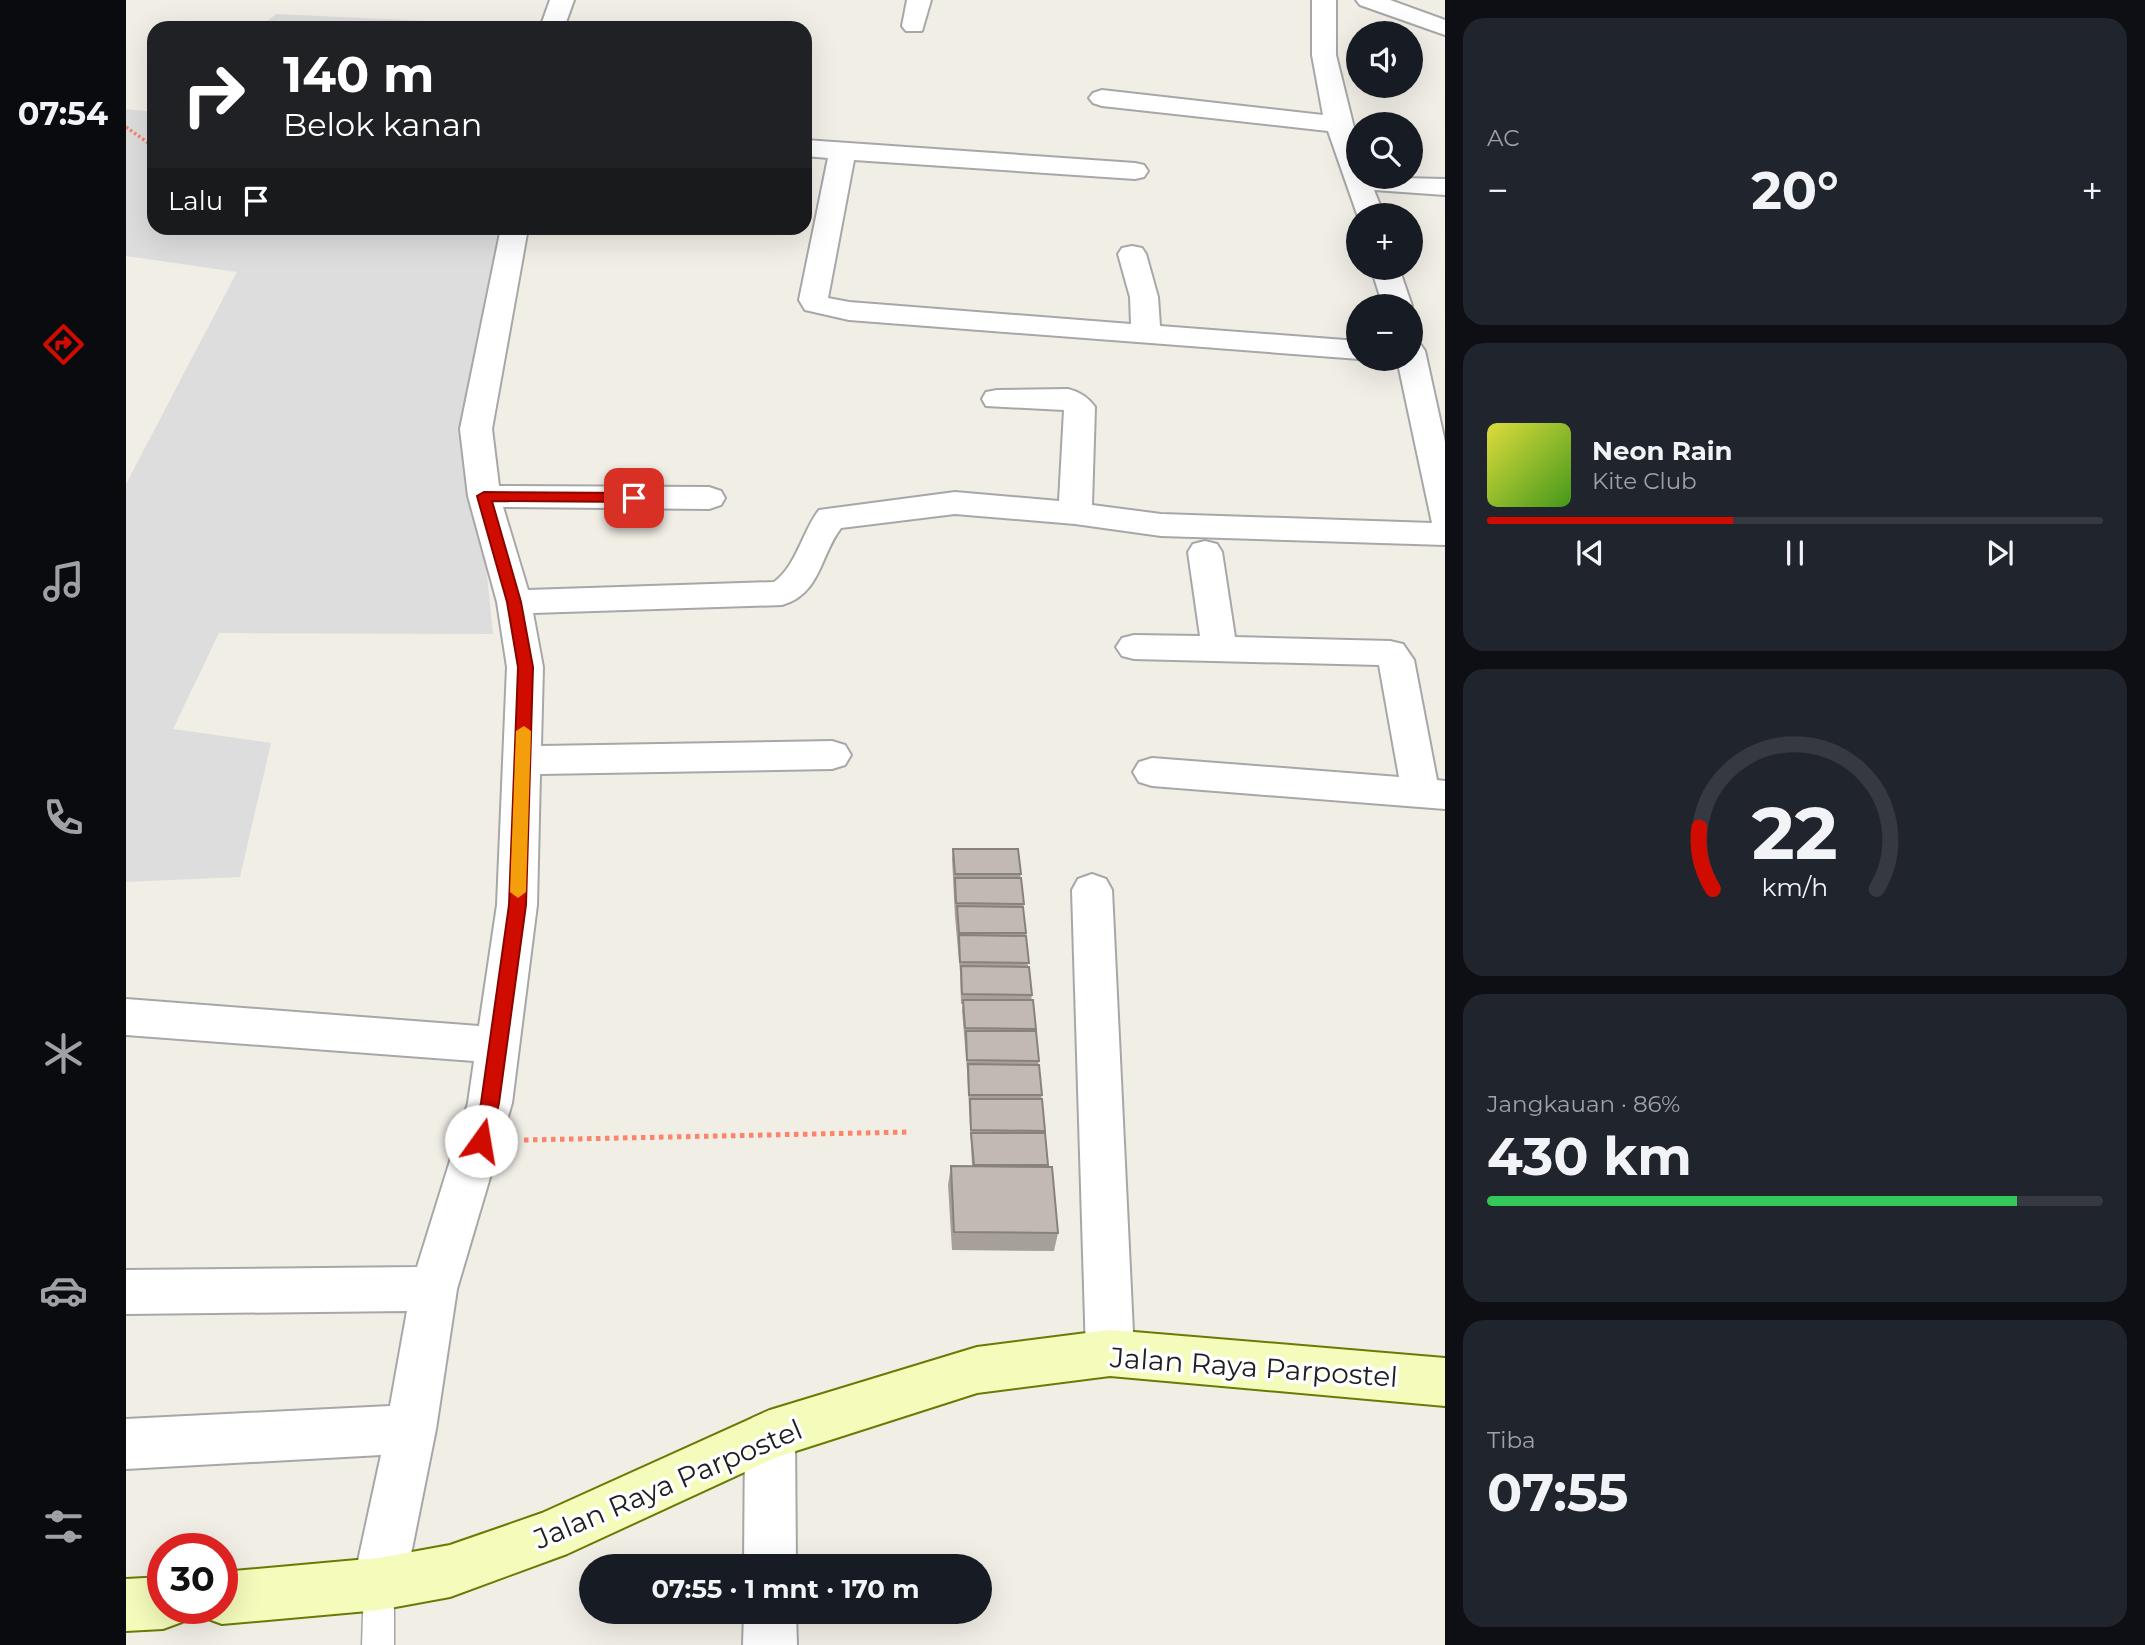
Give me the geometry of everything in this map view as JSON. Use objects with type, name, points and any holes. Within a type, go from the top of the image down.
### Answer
[{"type":"main road","name":"Jalan Raya Parpostel","points":[[238,1597],[379,1584],[450,1571],[549,1536],[770,1435],[977,1370],[1110,1353],[1445,1382]]},
{"type":"main road","points":[[126,1605],[147,1604]]},
{"type":"street","points":[[554,21],[562,0]]},
{"type":"street","points":[[915,26],[919,0]]},
{"type":"street","points":[[1324,0],[1322,39],[1338,124],[1346,147]]},
{"type":"street","points":[[1368,0],[1445,28]]},
{"type":"street","points":[[1102,98],[1338,124]]},
{"type":"street","points":[[812,149],[1135,171]]},
{"type":"street","points":[[842,151],[813,300],[815,304],[849,311],[1346,348]]},
{"type":"street","points":[[1423,185],[1445,187]]},
{"type":"street","points":[[379,1584],[411,1429],[434,1289],[481,1141],[490,1103],[517,905],[525,667],[514,602],[484,496],[476,429],[513,235]]},
{"type":"street","points":[[1132,254],[1144,297],[1146,332]]},
{"type":"street","points":[[1420,371],[1445,517]]},
{"type":"street","points":[[996,399],[1068,398],[1080,407],[1075,513]]},
{"type":"street","points":[[484,496],[709,498]]},
{"type":"street","points":[[514,602],[782,593],[799,582],[810,561],[817,533],[831,518],[955,503],[1075,513],[1161,525],[1445,534]]},
{"type":"street","points":[[1205,552],[1219,649]]},
{"type":"street","points":[[1134,647],[1390,653],[1394,656],[1433,795],[1152,772]]},
{"type":"street","points":[[521,760],[832,755]]},
{"type":"street","points":[[1092,890],[1110,1353]]},
{"type":"street","points":[[126,1017],[497,1045]]},
{"type":"street","points":[[126,1292],[434,1289]]},
{"type":"street","points":[[126,1444],[411,1429]]},
{"type":"street","points":[[770,1435],[770,1554]]},
{"type":"street","points":[[770,1624],[770,1645]]},
{"type":"lane","points":[[379,1584],[379,1645]]},
{"type":"path","points":[[126,127],[147,142]]},
{"type":"path","points":[[481,1141],[911,1132]]},
{"type":"shaded area","points":[[276,14],[428,21],[268,21]]},
{"type":"shaded area","points":[[126,109],[147,111],[147,235],[511,235],[492,337],[477,477],[493,634],[219,633],[173,729],[271,743],[240,877],[126,882],[126,484],[237,272],[126,256]]},
{"type":"building","points":[[953,849],[1018,849],[1021,874],[955,874]]},
{"type":"building","points":[[955,878],[1021,878],[1024,904],[956,903]]},
{"type":"building","points":[[957,906],[1023,907],[1026,933],[959,933]]},
{"type":"building","points":[[959,935],[1026,936],[1029,963],[960,962]]},
{"type":"building","points":[[961,966],[1029,967],[1032,995],[962,994]]},
{"type":"building","points":[[963,1000],[1033,1000],[1036,1029],[965,1028]]},
{"type":"building","points":[[966,1031],[1036,1031],[1039,1061],[967,1060]]},
{"type":"building","points":[[968,1064],[1039,1065],[1042,1095],[969,1095]]},
{"type":"building","points":[[970,1099],[1042,1099],[1045,1131],[971,1130]]},
{"type":"building","points":[[971,1133],[1045,1133],[1048,1165],[974,1165]]},
{"type":"building","points":[[951,1166],[1052,1167],[1058,1233],[954,1232]]},
{"type":"slow traffic","points":[[518,892],[524,731]]},
{"type":"route","points":[[481,1141],[490,1103],[517,905],[525,667],[514,602],[484,496],[634,498]]}]
